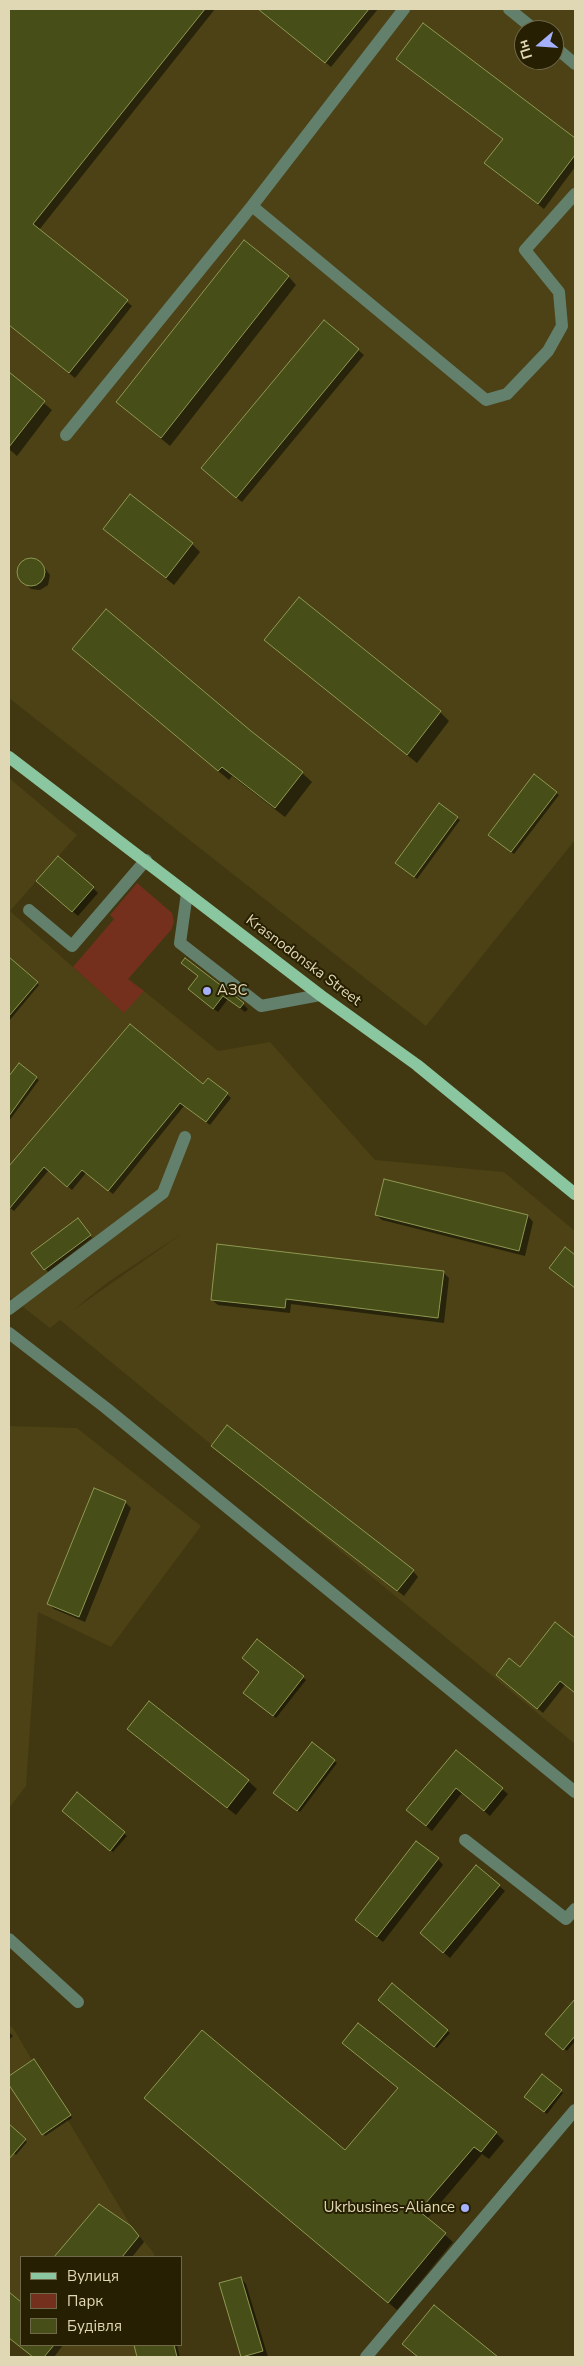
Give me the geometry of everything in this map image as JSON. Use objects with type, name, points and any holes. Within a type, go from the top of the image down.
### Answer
[{"type":"main road","name":"Krasnodonska Street","points":[[9,757],[320,995],[416,1065],[575,1194]]},
{"type":"lane","points":[[66,435],[252,206],[404,9]]},
{"type":"lane","points":[[509,9],[523,20]]},
{"type":"lane","points":[[564,55],[575,64]]},
{"type":"lane","points":[[252,206],[486,400],[507,394],[548,351],[562,326],[559,292],[525,250],[575,194]]},
{"type":"lane","points":[[29,910],[72,946],[146,860]]},
{"type":"lane","points":[[188,893],[180,943],[261,1006],[320,995]]},
{"type":"lane","points":[[9,1309],[163,1193],[185,1137]]},
{"type":"lane","points":[[9,1333],[106,1408],[575,1792]]},
{"type":"lane","points":[[465,1840],[566,1920],[575,1909]]},
{"type":"lane","points":[[9,1939],[78,2002]]},
{"type":"lane","points":[[366,2357],[575,2110]]},
{"type":"shaded area","points":[[9,9],[575,9],[575,840],[426,1026],[9,698]]},
{"type":"shaded area","points":[[9,778],[77,835],[10,911],[120,1009],[144,991],[218,1051],[270,1042],[375,1160],[504,1172],[575,1231],[575,1744],[60,1320],[50,1328],[9,1296]],"holes":[[[183,1233],[72,1311],[108,1282]]]},
{"type":"shaded area","points":[[9,1426],[77,1428],[201,1526],[111,1647],[38,1612],[26,1786],[9,1808]]},
{"type":"shaded area","points":[[9,2025],[13,2028],[131,2226],[155,2256],[20,2256],[20,2346],[175,2346],[178,2357],[32,2357],[9,2339]]},
{"type":"green space","points":[[137,883],[172,913],[174,922],[171,930],[128,979],[144,991],[124,1013],[73,967],[114,919],[110,915]]},
{"type":"building","points":[[9,9],[205,9],[33,224],[128,300],[69,373],[9,325]]},
{"type":"building","points":[[258,9],[369,9],[325,63]]},
{"type":"building","points":[[423,23],[575,138],[575,155],[538,204],[484,163],[503,139],[396,59]]},
{"type":"building","points":[[244,240],[289,276],[161,438],[116,402]]},
{"type":"building","points":[[324,320],[359,349],[236,498],[201,468]]},
{"type":"building","points":[[9,372],[45,401],[9,447]]},
{"type":"building","points":[[130,494],[193,543],[166,578],[103,529]]},
{"type":"building","points":[[31,558],[41,562],[45,572],[41,582],[31,586],[21,582],[17,572],[21,562]]},
{"type":"building","points":[[299,597],[441,711],[407,755],[264,640]]},
{"type":"building","points":[[106,609],[251,731],[303,772],[275,808],[222,767],[218,771],[72,649]]},
{"type":"building","points":[[534,774],[557,792],[511,852],[488,835]]},
{"type":"building","points":[[439,803],[458,817],[414,877],[395,863]]},
{"type":"building","points":[[58,856],[94,887],[72,912],[36,881]]},
{"type":"building","points":[[9,957],[38,982],[9,1016]]},
{"type":"building","points":[[185,958],[244,1003],[240,1008],[223,996],[213,1009],[188,989],[198,976],[181,963]]},
{"type":"building","points":[[130,1024],[203,1084],[208,1078],[228,1093],[206,1122],[180,1103],[108,1191],[82,1170],[67,1187],[44,1167],[9,1209],[9,1166]]},
{"type":"building","points":[[19,1063],[37,1077],[9,1116],[9,1076]]},
{"type":"building","points":[[384,1179],[528,1215],[519,1251],[375,1215]]},
{"type":"building","points":[[78,1218],[91,1235],[44,1270],[31,1253]]},
{"type":"building","points":[[217,1244],[444,1271],[438,1318],[286,1299],[285,1308],[211,1300]]},
{"type":"building","points":[[565,1247],[575,1255],[575,1288],[549,1268]]},
{"type":"building","points":[[227,1425],[414,1570],[397,1591],[211,1446]]},
{"type":"building","points":[[94,1488],[126,1501],[79,1617],[47,1604]]},
{"type":"building","points":[[555,1622],[575,1638],[575,1693],[560,1681],[537,1709],[496,1675],[509,1658],[520,1667]]},
{"type":"building","points":[[257,1639],[304,1676],[273,1716],[243,1693],[259,1672],[242,1658]]},
{"type":"building","points":[[149,1701],[249,1780],[227,1808],[127,1729]]},
{"type":"building","points":[[312,1742],[335,1760],[297,1811],[273,1793]]},
{"type":"building","points":[[456,1750],[503,1788],[484,1811],[456,1788],[426,1826],[406,1810]]},
{"type":"building","points":[[77,1792],[125,1832],[110,1851],[62,1811]]},
{"type":"building","points":[[416,1841],[439,1858],[377,1937],[355,1920]]},
{"type":"building","points":[[476,1865],[500,1885],[443,1953],[420,1933]]},
{"type":"building","points":[[392,1983],[448,2030],[434,2047],[378,2000]]},
{"type":"building","points":[[575,1999],[575,2036],[563,2050],[545,2034]]},
{"type":"building","points":[[358,2023],[497,2132],[481,2152],[474,2147],[419,2211],[446,2233],[388,2303],[144,2098],[202,2030],[345,2150],[398,2088],[342,2043]]},
{"type":"building","points":[[34,2059],[71,2115],[42,2135],[9,2085],[9,2076]]},
{"type":"building","points":[[542,2074],[562,2090],[544,2112],[524,2097]]},
{"type":"building","points":[[9,2124],[26,2139],[9,2159]]},
{"type":"building","points":[[99,2204],[131,2226],[139,2236],[123,2256],[55,2256]]},
{"type":"building","points":[[241,2277],[263,2351],[242,2357],[219,2283]]},
{"type":"building","points":[[9,2292],[20,2301],[20,2346],[53,2346],[44,2357],[33,2357],[9,2338]]},
{"type":"building","points":[[434,2305],[498,2357],[418,2357],[402,2344]]},
{"type":"building","points":[[134,2346],[174,2346],[177,2357],[137,2357]]},
{"type":"place","name":"АЗС","points":[[207,991]]},
{"type":"place","name":"Ukrbusines-Aliance","points":[[465,2208]]}]
